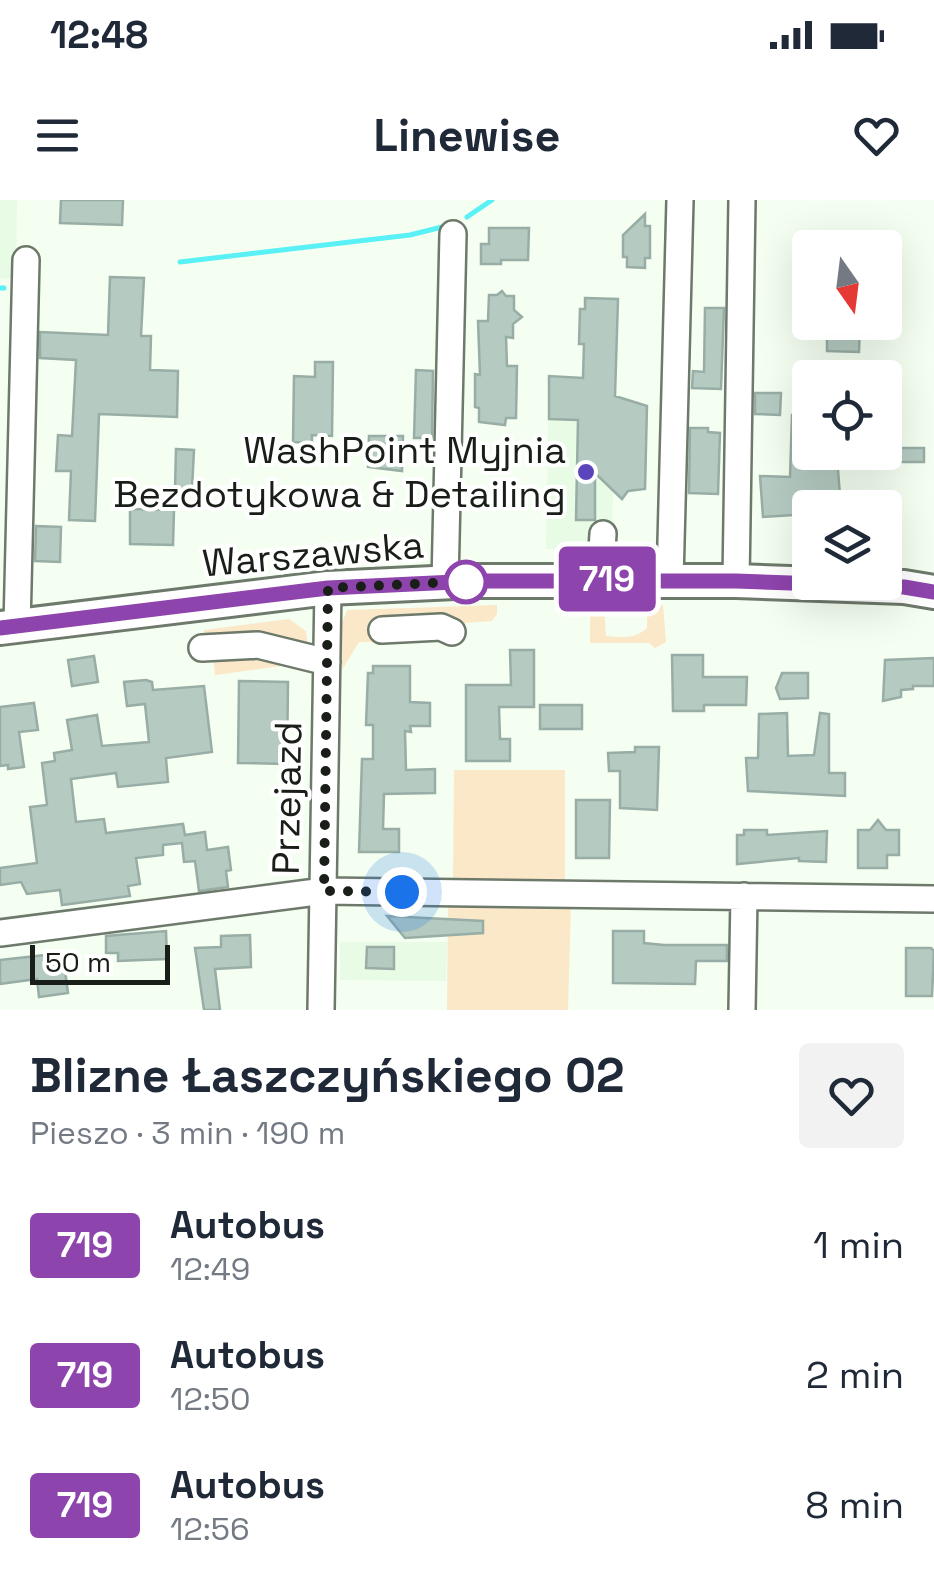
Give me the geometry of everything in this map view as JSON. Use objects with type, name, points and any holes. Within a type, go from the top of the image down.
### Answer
[{"type":"main road","name":"Warszawska","points":[[8,627],[328,588],[445,582],[736,581],[904,587],[934,592]]},
{"type":"street","points":[[670,580],[680,200]]},
{"type":"street","points":[[736,581],[742,200]]},
{"type":"street","points":[[445,582],[454,234]]},
{"type":"street","points":[[8,627],[26,260]]},
{"type":"street","points":[[600,580],[603,534]]},
{"type":"street","name":"Przejazd","points":[[321,1010],[328,588]]},
{"type":"street","points":[[382,630],[441,627],[452,632]]},
{"type":"street","points":[[202,648],[258,645],[327,662]]},
{"type":"street","points":[[0,932],[324,891],[934,899]]},
{"type":"street","points":[[742,1010],[744,896]]},
{"type":"shaded area","points":[[0,200],[17,200],[16,277],[0,279]]},
{"type":"shaded area","points":[[549,376],[615,380],[612,549],[546,549]]},
{"type":"shaded area","points":[[497,605],[492,621],[452,624],[452,642],[359,642],[342,670],[341,625],[347,610]]},
{"type":"shaded area","points":[[582,605],[604,605],[606,636],[622,637],[642,632],[647,628],[647,612],[663,605],[666,642],[655,648],[649,643],[590,643],[590,615]]},
{"type":"shaded area","points":[[289,619],[306,631],[310,662],[215,675],[204,630]]},
{"type":"shaded area","points":[[454,770],[565,770],[565,883],[453,882]]},
{"type":"shaded area","points":[[448,903],[571,904],[568,1010],[447,1010]]},
{"type":"shaded area","points":[[340,942],[447,942],[446,981],[340,980]]},
{"type":"building","points":[[61,200],[123,200],[122,225],[60,223]]},
{"type":"building","points":[[645,214],[645,226],[650,226],[650,258],[645,258],[645,268],[627,267],[623,235]]},
{"type":"building","points":[[489,228],[529,228],[528,260],[481,264],[481,244],[489,244]]},
{"type":"building","points":[[110,277],[144,278],[141,336],[151,336],[150,370],[178,371],[177,417],[99,414],[95,521],[69,520],[71,471],[56,471],[58,435],[72,436],[76,360],[40,358],[40,332],[108,335]]},
{"type":"building","points":[[502,291],[506,296],[514,296],[514,310],[522,317],[513,324],[513,338],[506,337],[507,366],[517,366],[516,418],[506,418],[505,425],[479,422],[479,408],[475,407],[475,374],[480,375],[478,321],[488,321],[489,295]]},
{"type":"building","points":[[585,298],[618,299],[615,396],[647,406],[645,489],[628,491],[622,499],[595,473],[595,520],[576,520],[578,420],[549,419],[549,376],[583,378],[584,344],[579,344],[580,309],[585,309]]},
{"type":"building","points":[[705,308],[724,308],[721,389],[692,388],[693,371],[704,372]]},
{"type":"building","points":[[827,340],[859,340],[859,352],[827,351]]},
{"type":"building","points":[[315,362],[333,362],[332,436],[312,435],[312,443],[293,442],[294,376],[315,377]]},
{"type":"building","points":[[416,370],[433,371],[432,438],[414,438]]},
{"type":"building","points":[[755,393],[781,393],[780,415],[755,414]]},
{"type":"building","points":[[792,415],[792,470],[838,470],[840,490],[792,490],[792,515],[763,517],[760,476],[790,477]]},
{"type":"building","points":[[690,428],[720,433],[718,494],[689,493]]},
{"type":"building","points":[[369,436],[403,436],[402,471],[368,467]]},
{"type":"building","points":[[902,448],[924,448],[924,462],[902,462]]},
{"type":"building","points":[[176,449],[194,450],[192,489],[175,488]]},
{"type":"building","points":[[130,509],[174,510],[173,545],[130,544]]},
{"type":"building","points":[[36,526],[61,527],[60,562],[35,561]]},
{"type":"building","points":[[510,650],[534,650],[534,707],[499,707],[500,739],[510,739],[510,761],[466,761],[466,685],[511,685]]},
{"type":"building","points":[[672,655],[703,655],[703,677],[747,677],[746,705],[704,705],[704,711],[673,711]]},
{"type":"building","points":[[94,656],[98,682],[72,686],[68,660]]},
{"type":"building","points":[[934,658],[934,686],[913,686],[901,690],[901,697],[883,701],[885,660]]},
{"type":"building","points":[[373,666],[410,666],[410,702],[430,703],[430,726],[410,726],[411,732],[405,731],[406,770],[435,769],[435,793],[384,794],[383,829],[399,829],[399,852],[359,852],[362,759],[373,759],[373,725],[366,725],[368,673],[373,673]]},
{"type":"building","points":[[782,673],[808,673],[808,698],[780,699],[776,688]]},
{"type":"building","points":[[239,681],[288,682],[287,764],[238,763]]},
{"type":"building","points":[[124,682],[152,682],[153,690],[204,686],[212,752],[166,758],[168,782],[118,787],[116,773],[71,779],[76,822],[104,819],[106,833],[183,824],[185,835],[205,832],[207,850],[228,847],[228,887],[199,891],[195,861],[184,862],[182,843],[163,845],[163,855],[136,858],[140,884],[128,886],[130,896],[62,905],[60,890],[27,894],[21,882],[0,885],[0,868],[37,863],[30,807],[47,805],[42,763],[55,761],[54,753],[72,750],[67,720],[97,715],[102,746],[149,742],[145,704],[127,706]]},
{"type":"building","points":[[34,703],[38,730],[19,732],[24,767],[0,766],[0,707]]},
{"type":"building","points":[[540,705],[582,705],[582,729],[540,729]]},
{"type":"building","points":[[787,713],[788,756],[814,755],[820,713],[829,714],[829,773],[845,773],[845,796],[748,791],[746,758],[758,758],[759,714]]},
{"type":"building","points":[[635,747],[659,747],[657,810],[620,808],[620,771],[609,771],[608,753],[635,752]]},
{"type":"building","points":[[576,800],[610,800],[609,858],[576,858]]},
{"type":"building","points":[[878,820],[886,830],[899,830],[899,855],[887,855],[887,868],[858,868],[858,830],[870,830]]},
{"type":"building","points":[[744,830],[767,830],[767,835],[827,831],[826,862],[799,858],[737,864],[737,835],[744,835]]},
{"type":"building","points":[[387,916],[483,921],[483,933],[405,938]]},
{"type":"building","points":[[166,931],[167,959],[118,961],[118,953],[106,953],[106,936]]},
{"type":"building","points":[[613,931],[644,931],[644,943],[727,945],[727,961],[696,961],[695,984],[613,983]]},
{"type":"building","points":[[250,935],[251,967],[215,969],[220,1010],[204,1010],[195,948],[221,947],[221,936]]},
{"type":"building","points":[[367,947],[394,947],[394,969],[366,968]]},
{"type":"building","points":[[906,948],[934,951],[932,996],[906,996]]},
{"type":"building","points":[[46,955],[47,965],[64,963],[68,993],[39,997],[37,979],[0,984],[0,960]]},
{"type":"waterway","points":[[467,217],[492,200]]},
{"type":"waterway","points":[[180,262],[410,235],[446,226]]},
{"type":"bus line","name":"719","points":[[0,628],[328,588],[476,581],[736,581],[904,587],[934,592]]},
{"type":"place","name":"WashPoint Myjnia Bezdotykowa & Detailing","points":[[586,472]]},
{"type":"route","points":[[402,892],[324,891],[328,588],[476,581],[466,582]]}]
